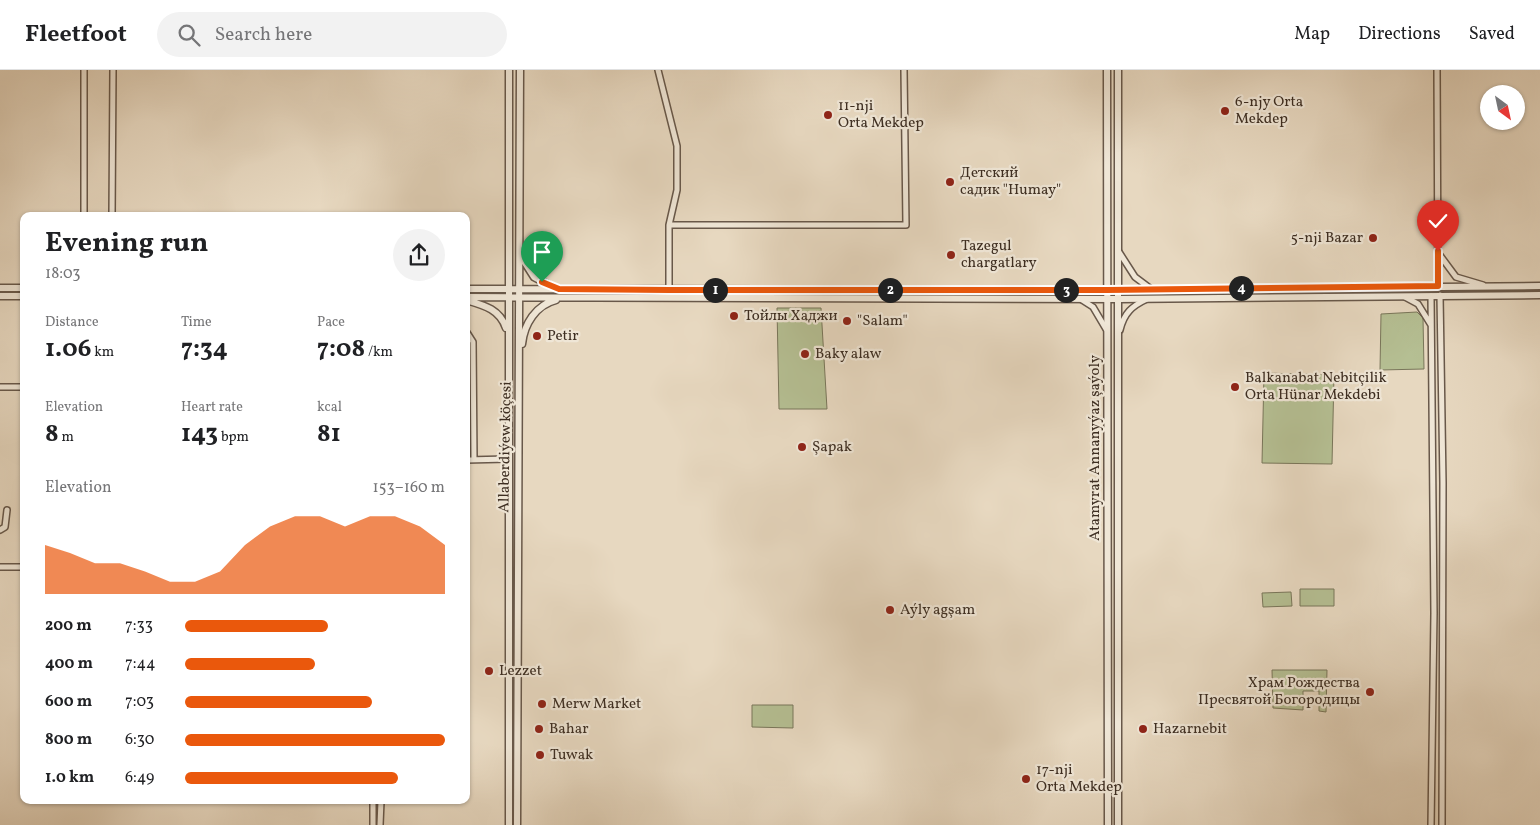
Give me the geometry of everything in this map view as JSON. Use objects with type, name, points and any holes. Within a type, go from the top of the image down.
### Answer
[{"type":"street","points":[[84,70],[84,212]]},
{"type":"street","points":[[112,212],[113,70]]},
{"type":"street","name":"Allaberdiýew köçesi","points":[[508,70],[509,825]]},
{"type":"street","name":"Allaberdiýew köçesi","points":[[517,825],[520,70]]},
{"type":"street","points":[[658,70],[677,146],[677,190],[669,225],[669,290]]},
{"type":"street","points":[[669,225],[906,225],[904,70]]},
{"type":"street","name":"Atamyrat Annanyýaz şaýoly","points":[[1107,70],[1108,825]]},
{"type":"street","name":"Atamyrat Annanyýaz şaýoly","points":[[1118,70],[1118,825]]},
{"type":"street","points":[[1437,70],[1438,286]]},
{"type":"street","points":[[519,251],[523,263],[534,277],[559,289]]},
{"type":"street","points":[[1438,251],[1447,268],[1456,277],[1486,286]]},
{"type":"street","points":[[1119,252],[1135,277],[1151,289]]},
{"type":"street","points":[[470,289],[1107,290],[1540,286]]},
{"type":"street","points":[[0,288],[20,288]]},
{"type":"street","points":[[1440,295],[1443,483],[1442,825]]},
{"type":"street","points":[[470,299],[568,297],[1119,299],[1540,295]]},
{"type":"street","points":[[0,296],[20,296]]},
{"type":"street","points":[[1402,296],[1418,304],[1432,327]]},
{"type":"street","points":[[1431,296],[1434,633],[1431,825]]},
{"type":"street","points":[[519,365],[522,339],[538,310],[545,303],[568,297]]},
{"type":"street","points":[[1077,298],[1093,307],[1104,323],[1107,333]]},
{"type":"street","points":[[1118,335],[1123,318],[1128,311],[1149,298]]},
{"type":"street","points":[[470,301],[495,312],[503,320],[507,333]]},
{"type":"street","points":[[470,338],[473,342],[474,460]]},
{"type":"street","points":[[0,387],[20,387]]},
{"type":"street","points":[[470,460],[508,459]]},
{"type":"street","points":[[0,530],[5,527],[7,510]]},
{"type":"street","points":[[0,567],[20,567]]},
{"type":"street","points":[[373,804],[373,825]]},
{"type":"street","points":[[380,825],[381,804]]},
{"type":"green space","points":[[777,308],[821,308],[827,409],[779,409]]},
{"type":"green space","points":[[1417,312],[1423,318],[1424,369],[1380,370],[1381,314]]},
{"type":"green space","points":[[1264,373],[1334,375],[1332,464],[1262,463]]},
{"type":"green space","points":[[1300,589],[1334,589],[1334,606],[1300,606]]},
{"type":"green space","points":[[1291,592],[1292,606],[1263,607],[1262,593]]},
{"type":"green space","points":[[1272,670],[1327,670],[1326,712],[1319,711],[1319,691],[1303,691],[1303,710],[1273,708]]},
{"type":"green space","points":[[752,705],[793,705],[793,728],[752,727]]},
{"type":"place","name":"6-njy Orta Mekdep","points":[[1225,111]]},
{"type":"place","name":"11-nji Orta Mekdep","points":[[828,115]]},
{"type":"place","name":"Детский садик \"Humay\"","points":[[950,182]]},
{"type":"place","name":"5-nji Bazar","points":[[1373,238]]},
{"type":"place","name":"Tazegul chargatlary","points":[[951,255]]},
{"type":"place","name":"Тойлы Хаджи","points":[[734,316]]},
{"type":"place","name":"\"Salam\"","points":[[847,321]]},
{"type":"place","name":"Petir","points":[[537,336]]},
{"type":"place","name":"Baky alaw","points":[[805,354]]},
{"type":"place","name":"Balkanabat Nebitçilik Orta Hünar Mekdebi","points":[[1235,387]]},
{"type":"place","name":"Şapak","points":[[802,447]]},
{"type":"place","name":"Aýly agşam","points":[[890,610]]},
{"type":"place","name":"Lezzet","points":[[489,671]]},
{"type":"place","name":"Храм Рождества Пресвятой Богородицы","points":[[1370,692]]},
{"type":"place","name":"Merw Market","points":[[542,704]]},
{"type":"place","name":"Bahar","points":[[539,729]]},
{"type":"place","name":"Hazarnebit","points":[[1143,729]]},
{"type":"place","name":"Tuwak","points":[[540,755]]},
{"type":"place","name":"17-nji Orta Mekdep","points":[[1026,779]]},
{"type":"route","points":[[542,282],[550,287],[559,289],[669,290],[1107,290],[1438,286],[1438,251]]}]
